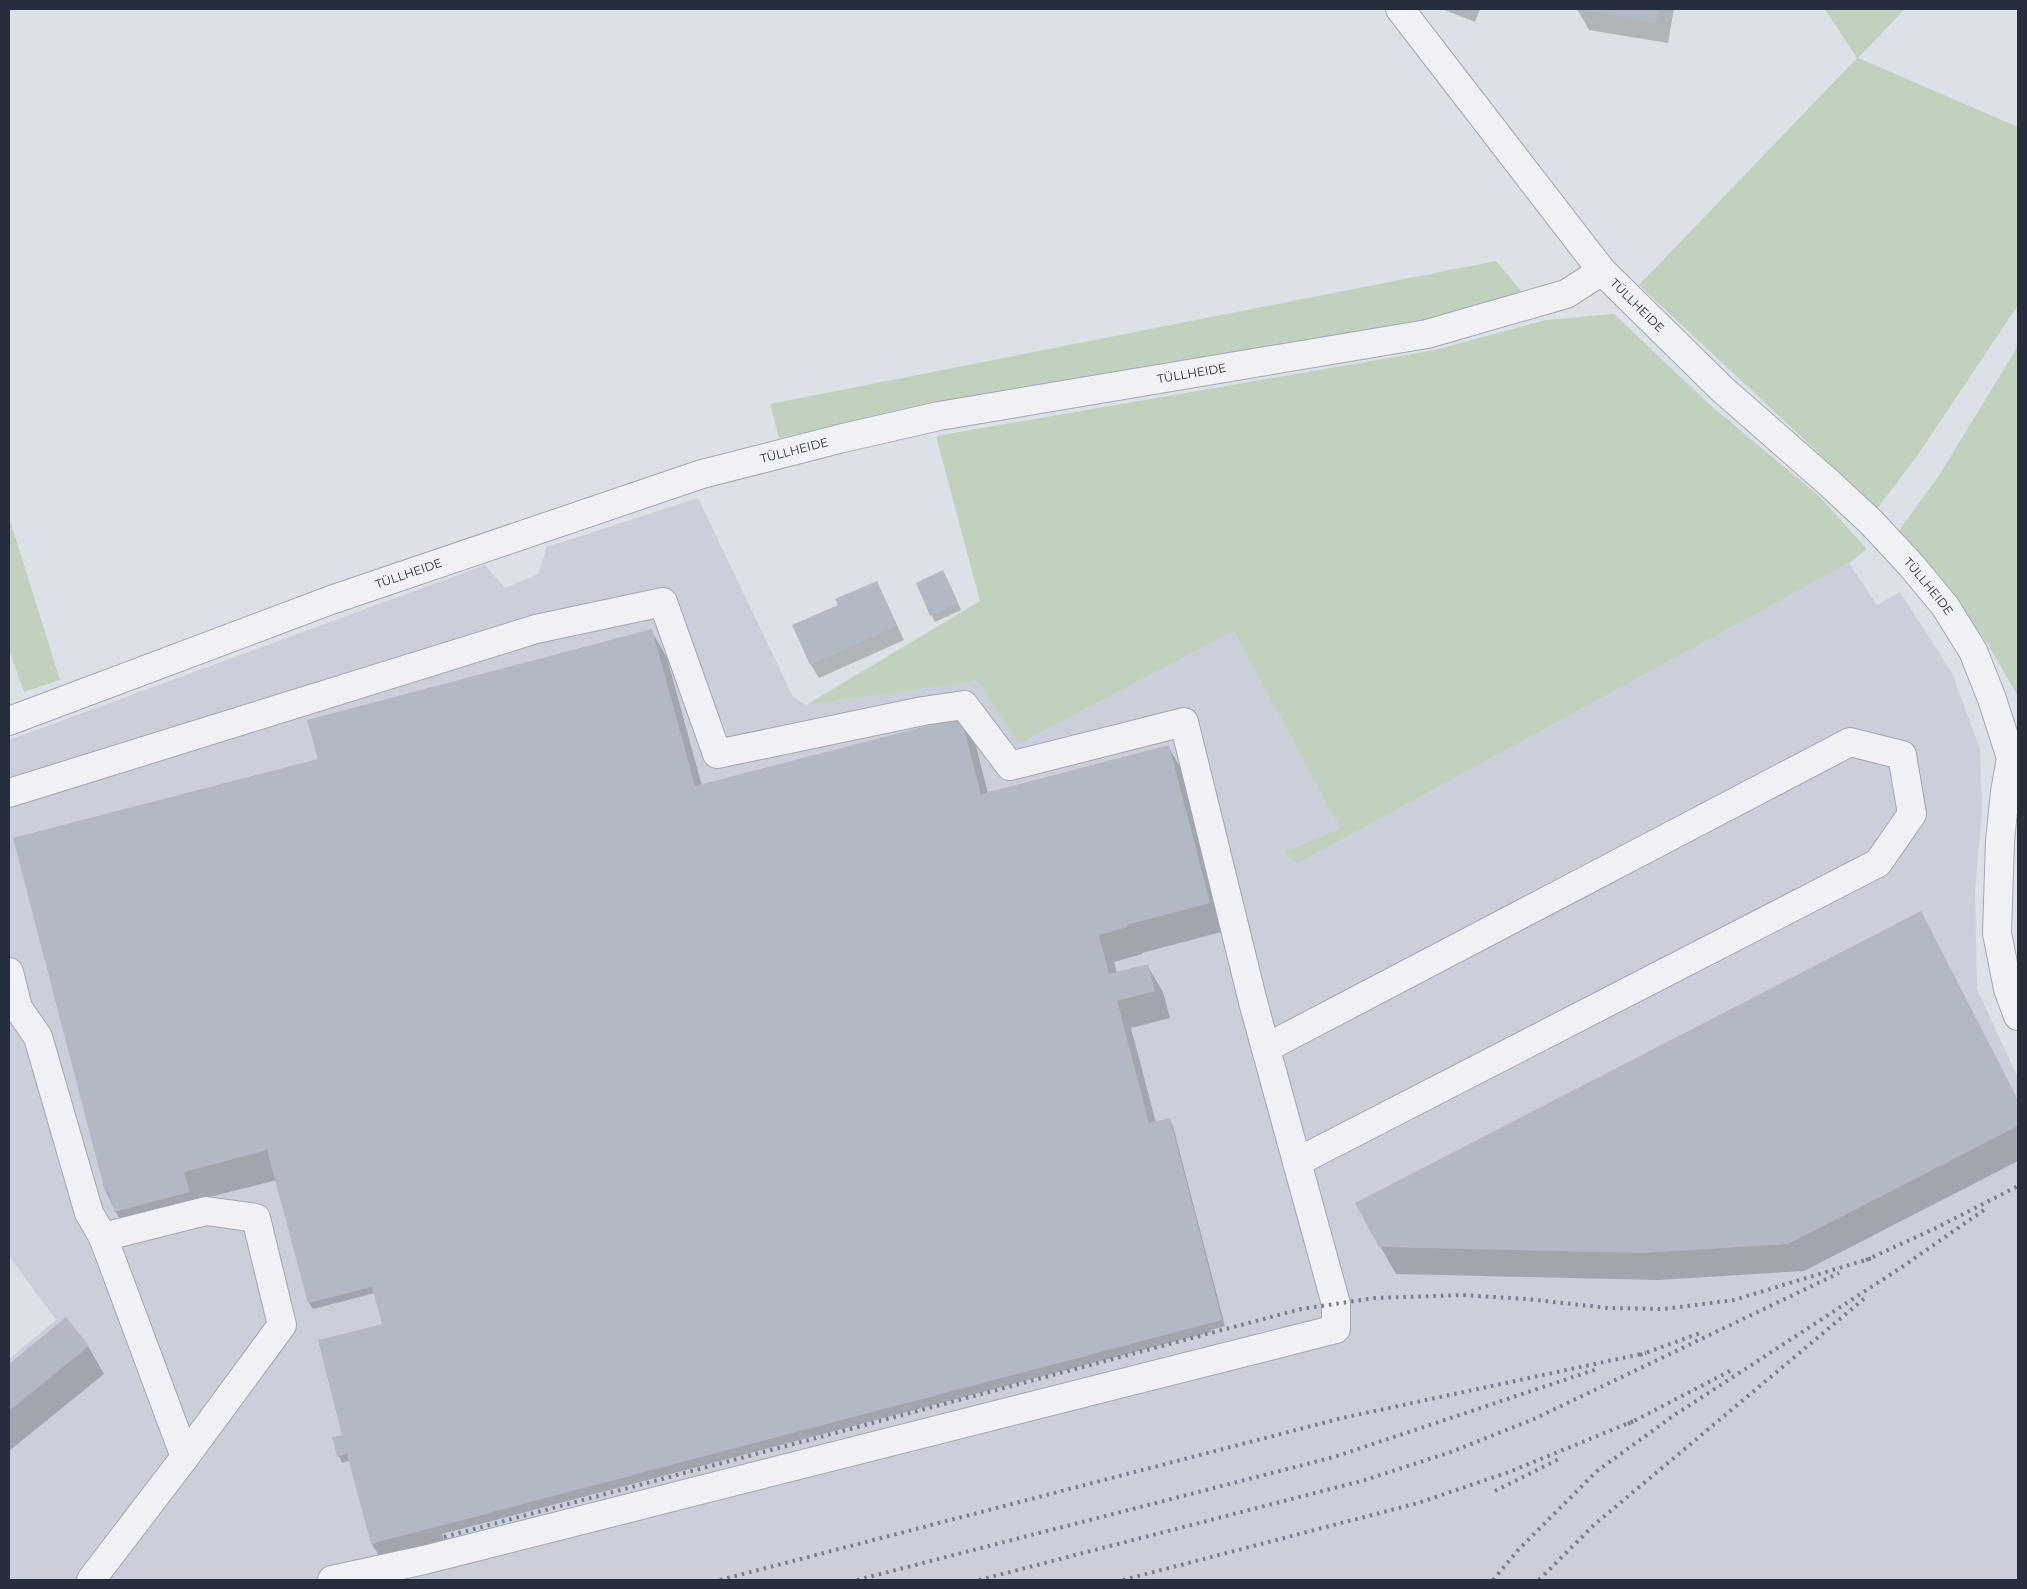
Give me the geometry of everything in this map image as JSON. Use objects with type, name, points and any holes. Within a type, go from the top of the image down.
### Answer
[{"type":"street","name":"TÜLLHEIDE","points":[[1400,9],[1602,270],[1722,389],[1828,482],[1911,565],[1945,606],[1973,651],[2015,754],[2005,792],[2000,841],[1997,933],[2008,989],[2018,1016]]},
{"type":"street","name":"TÜLLHEIDE","points":[[9,721],[331,600],[702,474],[938,416],[1427,334],[1566,294],[1602,270]]},
{"type":"street","points":[[9,793],[536,630],[664,602],[717,754],[923,711],[964,705],[1010,766],[1184,722],[1266,1048],[1336,1304],[1336,1328],[444,1555],[332,1580]]},
{"type":"street","points":[[1266,1048],[1850,742],[1902,755],[1912,814],[1878,863],[1297,1162]]},
{"type":"street","points":[[9,972],[18,1008],[38,1036],[89,1213],[103,1237],[185,1457]]},
{"type":"street","points":[[91,1580],[282,1325],[256,1218],[206,1211],[103,1237]]},
{"type":"shaded area","points":[[698,498],[793,697],[806,705],[977,681],[1019,744],[1234,631],[1340,828],[1284,852],[1297,864],[1849,563],[1877,605],[1900,592],[1952,673],[1980,749],[1982,811],[1975,889],[1977,989],[2018,1078],[2018,1580],[9,1580],[9,1359],[56,1320],[9,1256],[9,740],[485,565],[505,588],[538,574],[547,547]]},
{"type":"green space","points":[[1825,9],[1905,9],[1858,58],[2018,127],[2018,305],[1917,456],[1876,510],[1841,474],[1639,285],[1857,58]]},
{"type":"green space","points":[[1496,261],[1522,292],[1422,321],[927,404],[779,438],[770,404]]},
{"type":"green space","points":[[1614,314],[1709,404],[1819,496],[1867,549],[1849,563],[1297,864],[1284,852],[1340,828],[1234,631],[1019,744],[977,681],[806,705],[980,601],[936,436],[1435,350],[1546,320]]},
{"type":"green space","points":[[2018,346],[2018,696],[1987,643],[1955,599],[1898,532],[1940,474]]},
{"type":"green space","points":[[9,517],[60,680],[24,692],[9,650]]},
{"type":"building","points":[[1577,9],[1659,9],[1656,23]]},
{"type":"building","points":[[943,570],[958,603],[930,616],[916,583]]},
{"type":"building","points":[[877,581],[897,626],[810,665],[792,625],[838,605],[835,599]]},
{"type":"building","points":[[652,629],[695,786],[961,717],[981,794],[1169,745],[1210,903],[1127,925],[1127,927],[1099,935],[1109,974],[1148,964],[1155,991],[1117,1001],[1149,1123],[1170,1118],[1222,1320],[371,1544],[347,1454],[337,1457],[332,1437],[342,1435],[318,1340],[382,1324],[372,1287],[308,1303],[267,1150],[184,1172],[190,1192],[114,1212],[109,1192],[105,1192],[13,838],[318,759],[307,720]]},
{"type":"building","points":[[1921,911],[2018,1100],[2018,1126],[1788,1244],[1642,1253],[1379,1247],[1355,1203]]},
{"type":"building","points":[[66,1317],[89,1346],[9,1411],[9,1364]]},
{"type":"railway","points":[[1866,1260],[1936,1228],[2018,1186]]},
{"type":"railway","points":[[1493,1580],[1519,1549],[1597,1471],[1673,1416],[1899,1269],[1984,1210]]},
{"type":"railway","points":[[444,1537],[1301,1309],[1375,1298],[1462,1295],[1527,1299],[1608,1308],[1664,1309],[1734,1300],[1872,1258]]},
{"type":"railway","points":[[979,1580],[1365,1480],[1451,1452],[1534,1419],[1839,1273]]},
{"type":"railway","points":[[1539,1580],[1595,1524],[1865,1298]]},
{"type":"railway","points":[[1640,1355],[1703,1332]]},
{"type":"railway","points":[[720,1580],[1342,1418],[1646,1353]]},
{"type":"railway","points":[[857,1580],[1334,1457],[1597,1369]]},
{"type":"railway","points":[[1628,1424],[1730,1371]]},
{"type":"railway","points":[[1123,1580],[1418,1503],[1509,1472],[1634,1421]]},
{"type":"railway","points":[[1495,1491],[1559,1459]]}]
